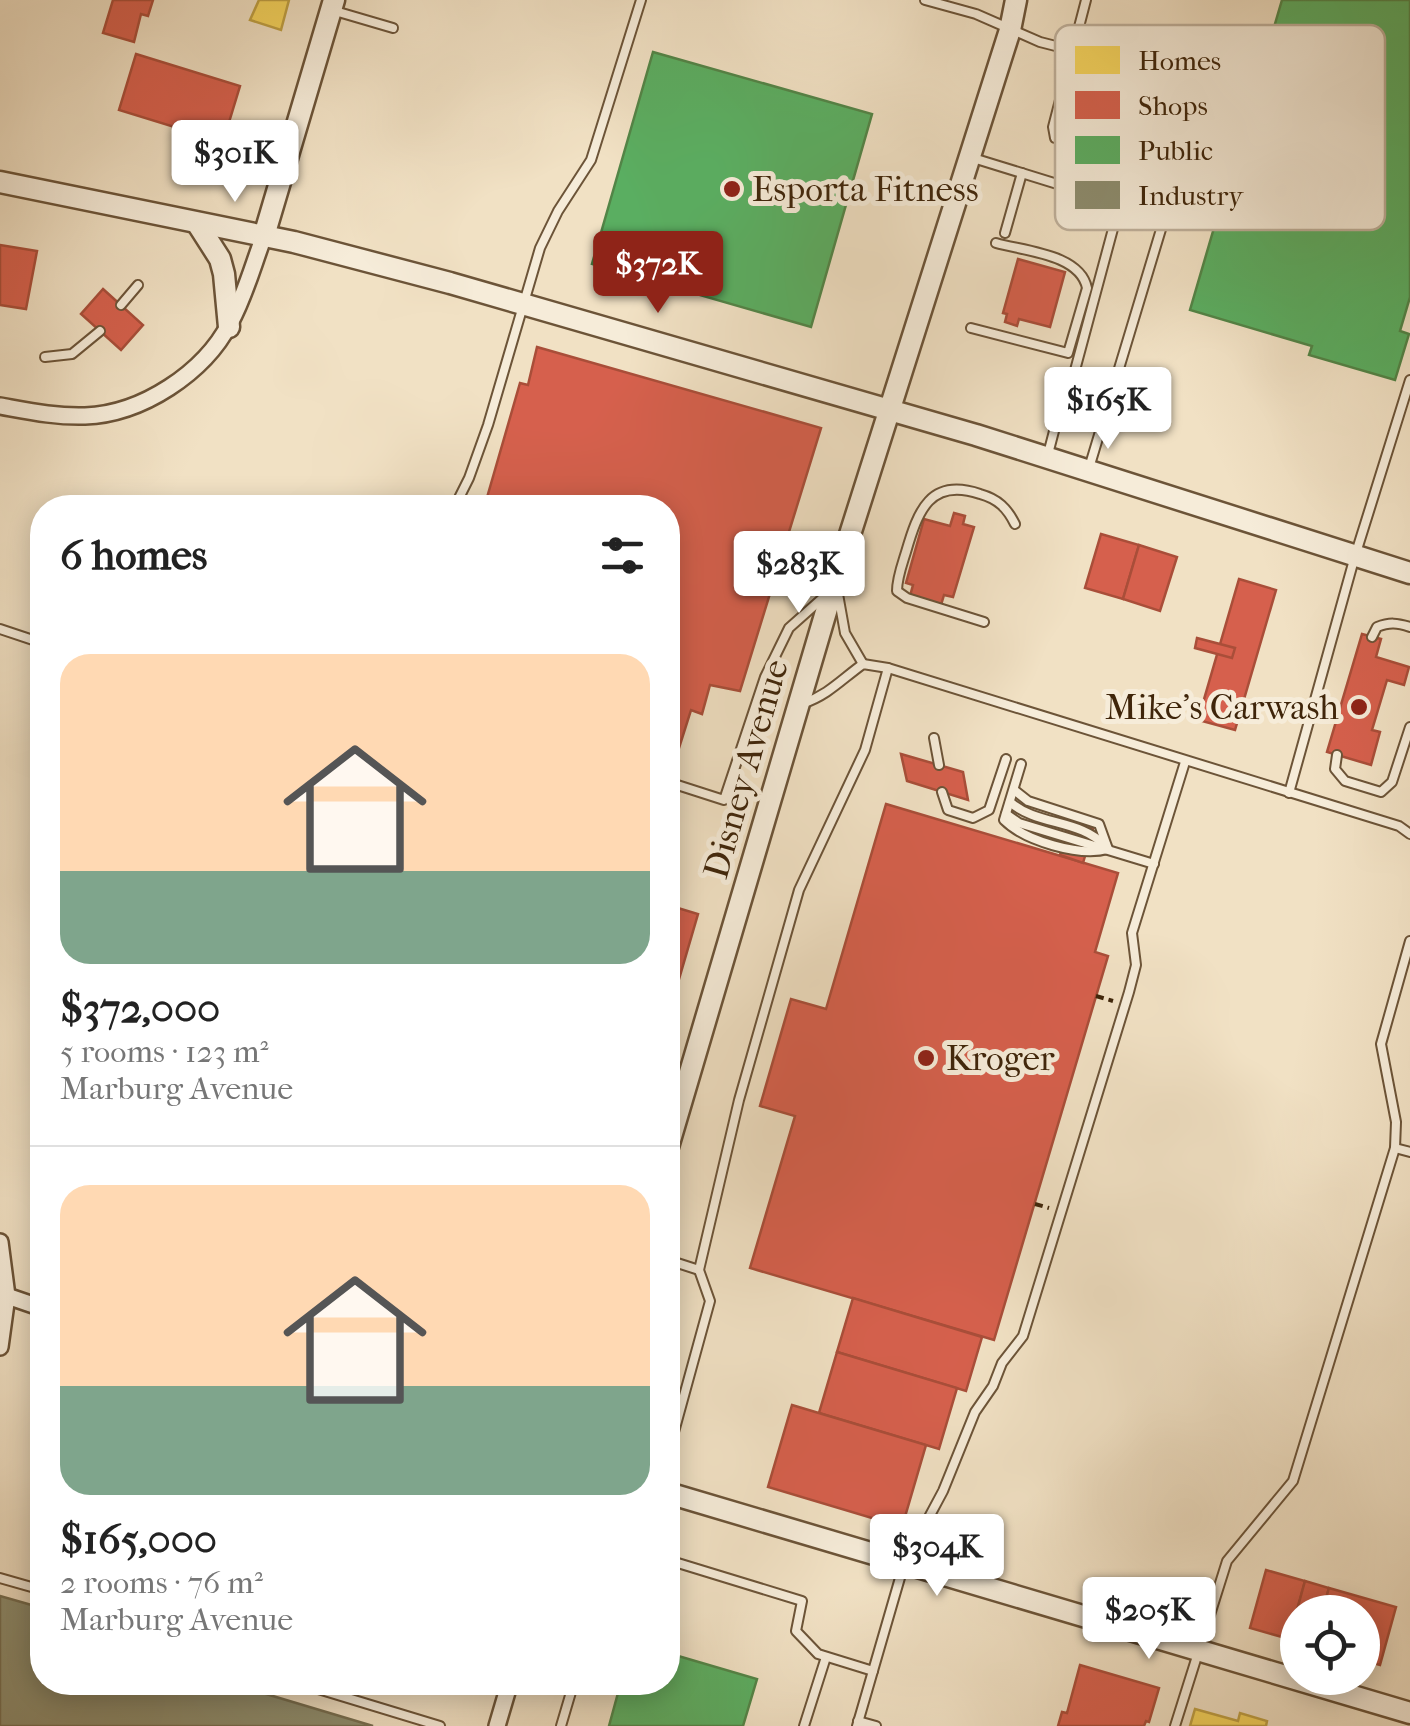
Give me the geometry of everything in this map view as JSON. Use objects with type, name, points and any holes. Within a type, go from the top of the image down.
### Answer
[{"type":"street","name":"Disney Avenue","points":[[680,1106],[835,582],[1010,30],[1016,0]]},
{"type":"street","points":[[0,406],[60,416],[116,412],[162,392],[204,360],[229,326],[264,236],[333,5]]},
{"type":"street","points":[[0,182],[264,236],[521,304],[889,410],[1410,573]]},
{"type":"street","points":[[197,222],[220,258],[229,326]]},
{"type":"street","points":[[0,1242],[7,1296],[0,1347]]},
{"type":"street","points":[[7,1296],[30,1304]]},
{"type":"street","points":[[680,1497],[1410,1713]]},
{"type":"street","points":[[497,1726],[506,1695]]},
{"type":"lane","points":[[460,495],[488,426],[540,248],[591,160],[641,0]]},
{"type":"lane","points":[[925,0],[976,14],[1055,44]]},
{"type":"lane","points":[[1080,25],[1086,0]]},
{"type":"lane","points":[[333,5],[394,28]]},
{"type":"lane","points":[[968,157],[1055,184]]},
{"type":"lane","points":[[1006,234],[1022,174]]},
{"type":"lane","points":[[1046,458],[1114,230]]},
{"type":"lane","points":[[1088,472],[1160,230]]},
{"type":"lane","points":[[971,328],[1068,353],[1087,288],[1085,278],[1071,264],[996,243]]},
{"type":"lane","points":[[121,305],[138,285]]},
{"type":"lane","points":[[44,357],[72,354],[100,331]]},
{"type":"lane","points":[[1289,793],[1410,380]]},
{"type":"lane","points":[[984,622],[906,598],[897,591],[916,518],[925,502],[954,488],[992,498],[1008,510],[1014,524]]},
{"type":"lane","points":[[835,582],[845,633],[863,664]]},
{"type":"lane","points":[[680,786],[724,800],[764,677],[789,628],[835,582]]},
{"type":"lane","points":[[1372,637],[1377,627],[1386,624],[1396,622],[1410,627]]},
{"type":"lane","points":[[0,630],[30,639]]},
{"type":"lane","points":[[798,705],[827,695],[863,664],[888,668],[1399,826],[1410,834]]},
{"type":"lane","points":[[680,1410],[710,1301],[699,1270],[739,1100],[799,890],[865,750],[888,668]]},
{"type":"lane","points":[[1337,754],[1335,769],[1345,781],[1381,792],[1392,782],[1410,727]]},
{"type":"lane","points":[[934,738],[938,765]]},
{"type":"lane","points":[[942,792],[948,810],[973,818],[989,810],[1006,759]]},
{"type":"lane","points":[[876,1726],[858,1723],[904,1564],[943,1491],[975,1412],[1002,1362],[1023,1336],[1129,992],[1136,965],[1132,932],[1185,762]]},
{"type":"lane","points":[[1021,764],[1006,814],[1018,822],[1154,864]]},
{"type":"lane","points":[[1014,790],[1028,801],[1098,824],[1108,850]]},
{"type":"lane","points":[[1010,802],[1023,813],[1095,835],[1108,850]]},
{"type":"lane","points":[[1175,1726],[1227,1561],[1293,1481],[1395,1148],[1396,1122],[1381,1044],[1410,942]]},
{"type":"lane","points":[[1395,1148],[1410,1152]]},
{"type":"lane","points":[[680,1264],[699,1270]]},
{"type":"lane","points":[[680,1564],[802,1601],[796,1631],[818,1654],[873,1671]]},
{"type":"lane","points":[[0,1578],[30,1587]]},
{"type":"lane","points":[[804,1726],[826,1656]]},
{"type":"lane","points":[[338,1695],[440,1726]]},
{"type":"lane","points":[[562,1726],[570,1695]]},
{"type":"path","points":[[1096,996],[1112,1002]]},
{"type":"path","points":[[1035,1204],[1050,1208]]},
{"type":"building: Homes","points":[[259,0],[289,0],[281,30],[250,20]]},
{"type":"building: Homes","points":[[1195,1709],[1238,1721],[1240,1713],[1267,1721],[1266,1726],[1190,1726]]},
{"type":"building: Shops","points":[[113,0],[153,0],[148,16],[141,14],[134,42],[103,33]]},
{"type":"building: Shops","points":[[136,54],[240,86],[223,142],[119,110]]},
{"type":"building: Shops","points":[[0,245],[37,251],[26,309],[0,305]]},
{"type":"building: Shops","points":[[1018,259],[1065,272],[1050,327],[1019,319],[1017,326],[1005,322],[1007,314],[1003,313]]},
{"type":"building: Shops","points":[[103,289],[143,325],[121,350],[81,314]]},
{"type":"building: Shops","points":[[537,347],[821,428],[740,691],[710,685],[702,714],[691,710],[680,745],[680,495],[488,495],[520,383],[528,385]]},
{"type":"building: Shops","points":[[954,513],[965,516],[963,524],[974,527],[953,597],[944,595],[941,605],[910,596],[913,585],[906,583],[924,519],[950,526]]},
{"type":"building: Shops","points":[[1101,534],[1139,545],[1123,599],[1085,588]]},
{"type":"building: Shops","points":[[1139,545],[1177,557],[1160,611],[1123,599]]},
{"type":"building: Shops","points":[[1239,579],[1276,590],[1235,730],[1198,720]]},
{"type":"building: Shops","name":"Mike's Carwash","points":[[1362,634],[1381,639],[1376,657],[1409,667],[1404,685],[1387,680],[1372,730],[1380,732],[1371,765],[1327,752]]},
{"type":"building: Shops","points":[[1197,638],[1235,648],[1232,658],[1195,648]]},
{"type":"building: Shops","points":[[901,754],[963,772],[968,800],[907,781]]},
{"type":"building: Shops","name":"Kroger","points":[[886,804],[1118,873],[1095,952],[1108,956],[994,1340],[750,1268],[795,1116],[760,1106],[791,999],[826,1009]]},
{"type":"building: Shops","points":[[1069,823],[1093,829],[1083,863],[1060,855]]},
{"type":"building: Shops","points":[[680,909],[698,914],[680,976]]},
{"type":"building: Shops","points":[[853,1298],[982,1337],[966,1391],[837,1352]]},
{"type":"building: Shops","points":[[837,1352],[957,1388],[939,1449],[819,1413]]},
{"type":"building: Shops","points":[[792,1405],[926,1445],[902,1527],[768,1487]]},
{"type":"building: Shops","points":[[1266,1570],[1305,1581],[1301,1595],[1280,1595],[1280,1636],[1250,1628]]},
{"type":"building: Shops","points":[[1305,1581],[1329,1588],[1327,1595],[1301,1595]]},
{"type":"building: Shops","points":[[1329,1588],[1354,1595],[1327,1595]]},
{"type":"building: Shops","points":[[1380,1602],[1396,1607],[1380,1665]]},
{"type":"building: Shops","points":[[1080,1665],[1159,1688],[1149,1722],[1144,1726],[1058,1726],[1062,1712],[1067,1713]]},
{"type":"building: Public","points":[[1282,0],[1410,0],[1410,297],[1400,331],[1409,334],[1395,380],[1309,355],[1312,346],[1190,310],[1213,230],[1385,230],[1385,25],[1275,25]]},
{"type":"building: Public","name":"Esporta Fitness","points":[[653,52],[872,114],[811,327],[592,264]]},
{"type":"building: Public","points":[[680,1657],[757,1679],[743,1726],[609,1726],[617,1695],[680,1695]]},
{"type":"building: Industry","points":[[0,1596],[30,1605],[30,1695],[269,1695],[373,1726],[0,1726]]},
{"type":"place","name":"Esporta Fitness","points":[[732,189]]},
{"type":"place","name":"Mike's Carwash","points":[[1359,707]]},
{"type":"place","name":"Kroger","points":[[926,1058]]}]
